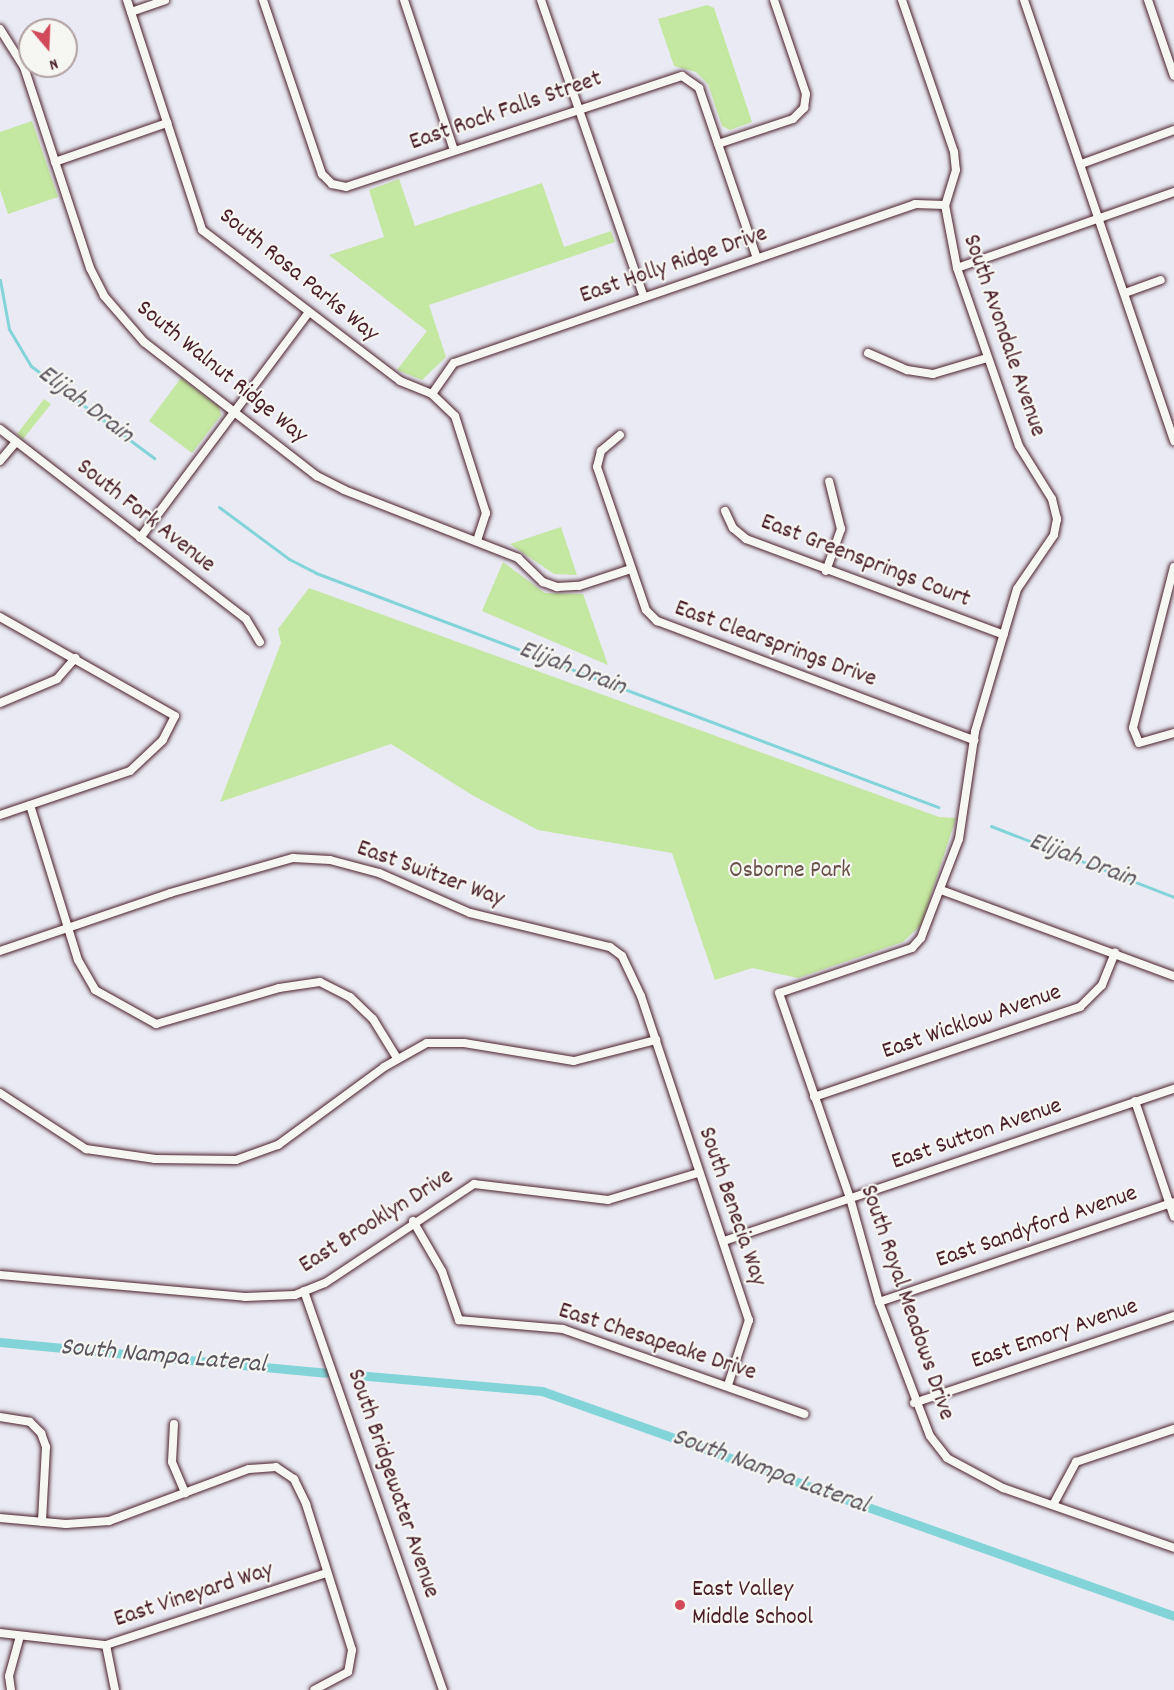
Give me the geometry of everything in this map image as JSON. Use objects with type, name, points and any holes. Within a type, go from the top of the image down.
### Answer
[{"type":"street","name":"South Rosa Parks Way","points":[[127,0],[202,230],[399,381],[432,394],[455,416],[486,513],[477,542]]},
{"type":"street","points":[[131,12],[165,0]]},
{"type":"street","name":"East Rock Falls Street","points":[[263,0],[322,174],[332,184],[346,187],[670,76],[693,80],[718,144]]},
{"type":"street","points":[[404,0],[454,150]]},
{"type":"street","points":[[541,0],[644,297]]},
{"type":"street","points":[[757,258],[718,144],[793,119],[804,108],[806,94],[774,0]]},
{"type":"street","name":"South Avondale Avenue","points":[[779,993],[912,948],[941,890],[959,839],[974,740],[1017,589],[1054,535],[1057,519],[1052,499],[1019,447],[957,268],[945,204],[956,170],[954,152],[902,0]]},
{"type":"street","points":[[1024,0],[1084,163],[1099,217],[1174,441]]},
{"type":"street","points":[[1148,0],[1174,76]]},
{"type":"street","name":"South Walnut Ridge Way","points":[[0,29],[24,67],[55,162],[104,296],[144,342],[317,476],[344,490],[518,558],[543,582],[579,586],[631,569]]},
{"type":"street","points":[[55,162],[167,123]]},
{"type":"street","points":[[1084,163],[1174,130]]},
{"type":"street","points":[[957,268],[1174,192]]},
{"type":"street","name":"East Holly Ridge Drive","points":[[432,394],[454,363],[915,204],[945,204]]},
{"type":"street","points":[[1125,292],[1161,280]]},
{"type":"street","points":[[140,538],[309,312]]},
{"type":"street","points":[[868,353],[907,370],[933,374],[987,358]]},
{"type":"street","points":[[1164,409],[1174,406]]},
{"type":"street","name":"South Fork Avenue","points":[[0,429],[246,619],[260,642]]},
{"type":"street","name":"East Clearsprings Drive","points":[[620,435],[601,451],[597,467],[646,610],[657,621],[974,740]]},
{"type":"street","points":[[0,461],[16,442]]},
{"type":"street","points":[[826,571],[841,529],[829,481]]},
{"type":"street","name":"East Greensprings Court","points":[[725,511],[733,528],[746,538],[826,571],[1004,635]]},
{"type":"street","points":[[1174,567],[1133,728],[1139,743],[1174,733]]},
{"type":"street","points":[[0,617],[175,716],[163,740],[130,771],[0,815]]},
{"type":"street","points":[[0,703],[57,679],[75,658]]},
{"type":"street","points":[[30,805],[67,928],[86,979],[138,1017],[171,1023],[279,988],[320,982],[350,997],[373,1020],[397,1058]]},
{"type":"street","name":"East Switzer Way","points":[[0,951],[267,862],[330,860],[379,873],[470,913],[610,947],[630,970],[656,1040]]},
{"type":"street","points":[[941,890],[1115,952],[1174,976]]},
{"type":"street","name":"East Wicklow Avenue","points":[[814,1097],[1080,1007],[1102,985],[1115,952]]},
{"type":"street","name":"South Royal Meadows Drive","points":[[779,993],[850,1198],[879,1302],[920,1421],[947,1458],[1004,1488],[1174,1548]]},
{"type":"street","points":[[0,1093],[86,1149],[155,1159],[236,1160],[278,1145],[397,1058],[439,1040],[574,1061],[656,1040]]},
{"type":"street","name":"South Benecia Way","points":[[656,1040],[698,1173],[724,1241],[749,1320],[728,1385]]},
{"type":"street","name":"East Sutton Avenue","points":[[724,1241],[1174,1089]]},
{"type":"street","points":[[1135,1101],[1172,1203],[1174,1217]]},
{"type":"street","name":"East Brooklyn Drive","points":[[0,1275],[245,1297],[304,1292],[325,1283],[413,1221],[474,1184],[608,1200],[698,1173]]},
{"type":"street","name":"East Sandyford Avenue","points":[[879,1302],[1172,1203]]},
{"type":"street","name":"East Chesapeake Drive","points":[[413,1221],[442,1271],[459,1320],[563,1329],[728,1385],[805,1414]]},
{"type":"street","name":"South Bridgewater Avenue","points":[[304,1292],[443,1690]]},
{"type":"street","name":"East Emory Avenue","points":[[914,1403],[1174,1316]]},
{"type":"street","points":[[0,1417],[30,1422],[41,1433],[46,1447],[42,1522]]},
{"type":"street","points":[[174,1424],[172,1462],[185,1493]]},
{"type":"street","points":[[1053,1505],[1077,1462],[1174,1429]]},
{"type":"street","points":[[0,1518],[42,1522],[109,1521],[249,1469],[276,1467],[294,1479],[352,1650],[348,1672],[314,1690]]},
{"type":"street","name":"East Vineyard Way","points":[[0,1633],[106,1644],[326,1573]]},
{"type":"street","points":[[11,1690],[9,1676],[20,1636]]},
{"type":"street","points":[[106,1644],[115,1690]]},
{"type":"green space","points":[[707,5],[714,8],[752,122],[730,130],[722,126],[708,84],[696,72],[674,66],[658,19]]},
{"type":"green space","points":[[32,121],[58,197],[8,214],[0,190],[0,132]]},
{"type":"green space","points":[[399,179],[415,226],[542,183],[564,247],[611,231],[615,242],[429,305],[446,357],[422,380],[397,370],[427,331],[329,255],[384,237],[369,190]]},
{"type":"green space","points":[[181,378],[219,407],[221,415],[192,453],[149,421]]},
{"type":"green space","points":[[44,399],[51,404],[23,439],[17,434]]},
{"type":"green space","points":[[561,527],[577,575],[554,574],[510,544]]},
{"type":"green space","points":[[503,562],[545,593],[583,594],[608,665],[482,611]]},
{"type":"green space","name":"Osborne Park","points":[[309,588],[939,817],[956,818],[921,925],[903,942],[798,978],[752,968],[715,980],[672,853],[538,830],[472,795],[391,744],[220,802],[281,643],[278,629]]},
{"type":"waterway","name":"Elijah Drain","points":[[0,280],[9,329],[31,366],[154,458]]},
{"type":"waterway","name":"Elijah Drain","points":[[219,507],[289,559],[316,573],[938,807]]},
{"type":"waterway","name":"Elijah Drain","points":[[991,826],[1174,897]]},
{"type":"waterway","name":"South Nampa Lateral","points":[[0,1342],[326,1373]]},
{"type":"waterway","name":"South Nampa Lateral","points":[[356,1375],[542,1391],[1174,1616]]},
{"type":"place","name":"East Valley Middle School","points":[[680,1605]]}]
